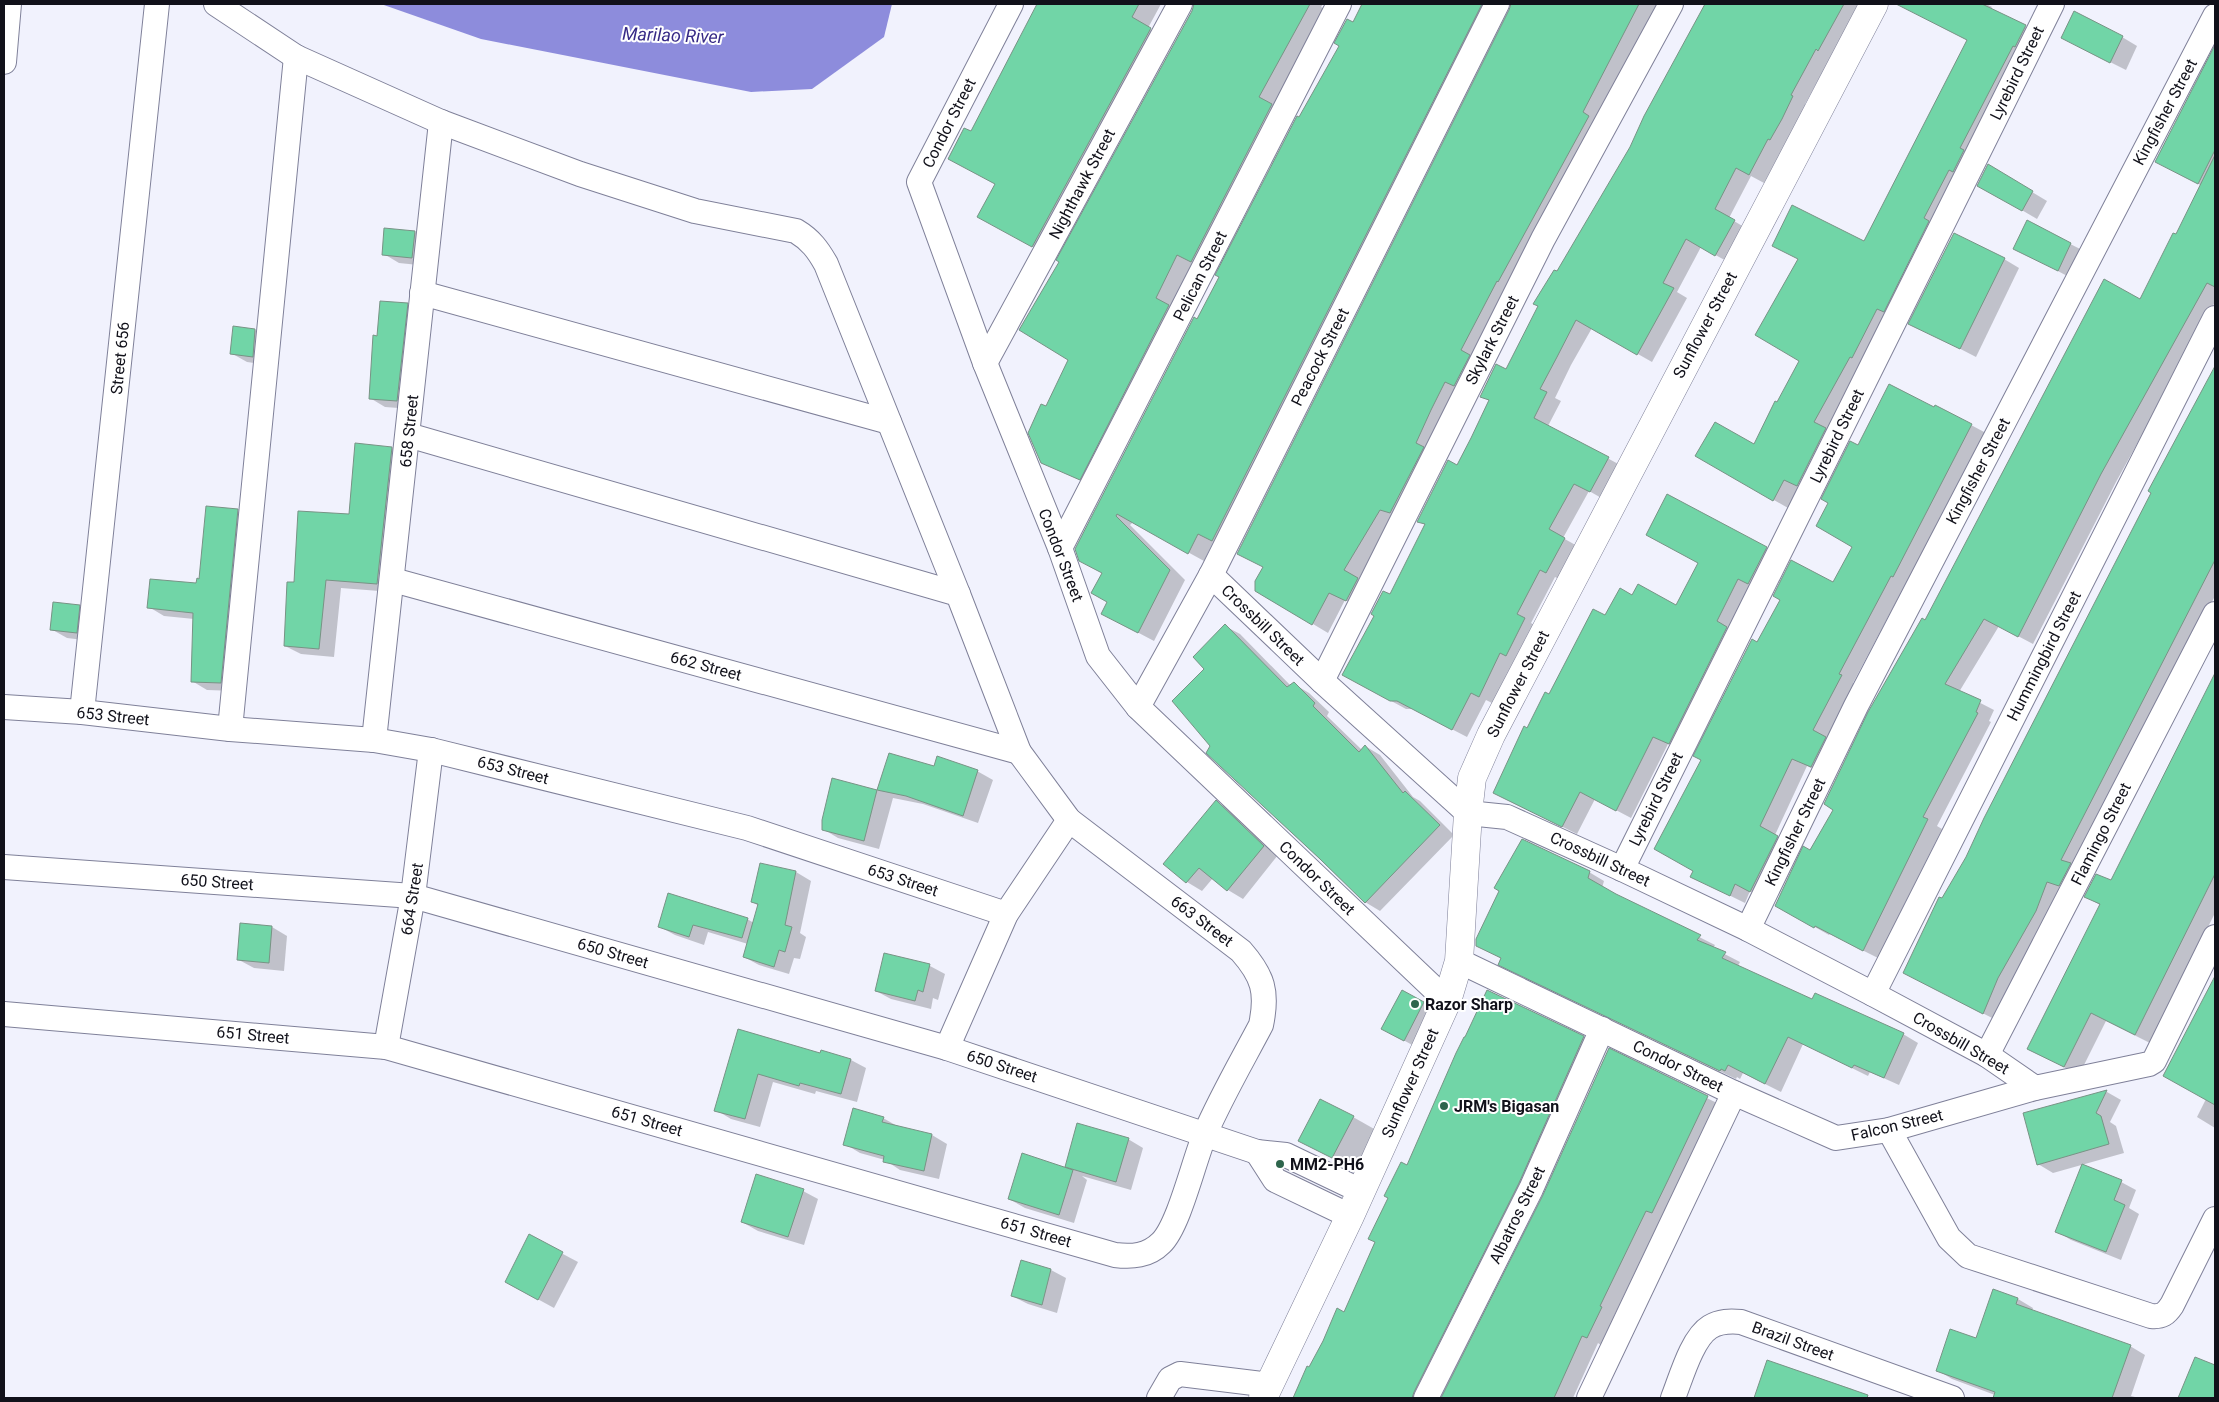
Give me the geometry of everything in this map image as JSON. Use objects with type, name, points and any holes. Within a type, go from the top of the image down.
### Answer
[{"type":"main road","name":"Sunflower Street","points":[[1266,1391],[1350,1216],[1447,1001],[1459,961],[1468,813],[1472,778],[1491,735],[1874,4]]},
{"type":"street","points":[[4,62],[9,4]]},
{"type":"street","name":"Street 656","points":[[82,712],[157,4]]},
{"type":"street","name":"663 Street","points":[[216,4],[296,57],[442,122],[580,174],[695,212],[796,231],[808,238],[819,250],[890,422],[1018,752],[1069,820],[1241,951],[1254,967],[1263,985],[1265,1005],[1261,1025],[1205,1134]]},
{"type":"street","name":"Condor Street","points":[[1011,4],[919,182],[985,363],[1060,548],[1098,656],[1138,707],[1447,1001]]},
{"type":"street","name":"Nighthawk Street","points":[[985,363],[1180,4]]},
{"type":"street","name":"Pelican Street","points":[[1060,548],[1339,4]]},
{"type":"street","name":"Peacock Street","points":[[1138,707],[1211,575],[1497,4]]},
{"type":"street","name":"Skylark Street","points":[[1322,681],[1543,239],[1671,4]]},
{"type":"street","name":"Lyrebird Street","points":[[1622,868],[2052,4]]},
{"type":"street","name":"Kingfisher Street","points":[[1748,929],[1856,706],[2215,16]]},
{"type":"street","points":[[230,729],[296,57]]},
{"type":"street","name":"658 Street","points":[[374,740],[442,122]]},
{"type":"street","points":[[422,293],[890,422]]},
{"type":"street","name":"Hummingbird Street","points":[[1874,994],[2215,318]]},
{"type":"street","points":[[408,435],[958,594]]},
{"type":"street","name":"Crossbill Street","points":[[1211,575],[1322,681],[1468,813],[1508,817],[1622,868],[1748,929],[1988,1056],[2035,1088]]},
{"type":"street","name":"662 Street","points":[[393,580],[1018,752]]},
{"type":"street","name":"Flamingo Street","points":[[1988,1056],[2215,614]]},
{"type":"street","name":"653 Street","points":[[4,707],[82,712],[230,729],[374,740],[431,750],[746,828],[1006,914]]},
{"type":"street","name":"664 Street","points":[[386,1047],[413,896],[431,750]]},
{"type":"street","points":[[947,1048],[1006,914],[1069,820]]},
{"type":"street","name":"650 Street","points":[[4,867],[413,896],[947,1048],[1257,1152],[1286,1155],[1361,1191]]},
{"type":"street","name":"Falcon Street","points":[[1734,1093],[1836,1138],[1888,1130],[2035,1088],[2149,1064],[2154,1061],[2215,937]]},
{"type":"street","name":"Condor Street","points":[[1459,961],[1734,1093]]},
{"type":"street","name":"651 Street","points":[[4,1014],[386,1047],[1132,1257],[1148,1253],[1162,1243],[1171,1229],[1205,1134]]},
{"type":"street","name":"Albatros Street","points":[[1426,1398],[1531,1188],[1602,1028]]},
{"type":"street","points":[[1589,1398],[1734,1093]]},
{"type":"street","points":[[1888,1130],[1949,1238],[1968,1256],[2152,1316],[2160,1317],[2167,1313],[2215,1219]]},
{"type":"street","points":[[1257,1152],[1275,1180],[1350,1216]]},
{"type":"street","name":"Brazil Street","points":[[1673,1398],[1697,1339],[1710,1327],[1726,1321],[1741,1322],[1952,1398]]},
{"type":"street","points":[[1159,1398],[1170,1379],[1180,1374],[1266,1391]]},
{"type":"water","name":"Marilao River","points":[[381,4],[892,4],[884,37],[812,89],[751,92],[481,39]]},
{"type":"building","points":[[1037,4],[1139,4],[1132,17],[1151,28],[1032,247],[977,217],[995,184],[948,159],[964,128],[971,131]]},
{"type":"building","points":[[1194,4],[1310,4],[1259,97],[1272,104],[1191,262],[1177,255],[1156,298],[1169,305],[1080,480],[1041,463],[1028,433],[1041,404],[1046,406],[1068,360],[1019,330],[1059,262],[1056,260],[1192,11]]},
{"type":"building","points":[[1362,4],[1482,4],[1212,541],[1198,534],[1188,554],[1117,514],[1116,516],[1170,570],[1138,633],[1101,614],[1107,602],[1091,593],[1102,573],[1079,561],[1075,549],[1194,317],[1197,319],[1219,277],[1215,275],[1297,116],[1299,117],[1339,46],[1334,43],[1347,19],[1353,22]]},
{"type":"building","points":[[1511,4],[1639,4],[1583,112],[1589,116],[1497,281],[1461,350],[1470,355],[1454,386],[1445,382],[1431,410],[1416,443],[1424,447],[1390,513],[1380,510],[1344,570],[1358,578],[1346,601],[1329,593],[1312,625],[1255,591],[1255,581],[1263,567],[1237,554]]},
{"type":"building","points":[[1705,4],[1844,4],[1818,51],[1816,49],[1791,95],[1793,96],[1782,119],[1770,140],[1768,139],[1749,175],[1736,168],[1715,209],[1735,220],[1715,256],[1686,239],[1663,283],[1674,288],[1637,355],[1576,320],[1540,389],[1547,392],[1534,418],[1609,457],[1590,492],[1574,484],[1549,529],[1565,538],[1546,573],[1540,570],[1517,614],[1525,618],[1506,656],[1500,653],[1479,697],[1471,693],[1452,730],[1397,701],[1390,701],[1342,675],[1374,616],[1371,614],[1383,591],[1390,594],[1425,524],[1417,522],[1448,460],[1457,465],[1471,438],[1489,400],[1480,397],[1496,364],[1506,369],[1538,306],[1533,304],[1554,270],[1557,271],[1630,147],[1644,116]]},
{"type":"building","points":[[1896,4],[1982,4],[2026,25],[2015,47],[2013,46],[1960,148],[1964,150],[1953,172],[1949,170],[1924,218],[1929,221],[1884,312],[1877,309],[1852,358],[1850,357],[1814,422],[1826,428],[1797,486],[1784,480],[1773,501],[1695,456],[1715,422],[1754,444],[1775,401],[1777,402],[1799,361],[1755,335],[1798,259],[1772,246],[1792,205],[1864,241],[1967,40]]},
{"type":"building","points":[[2074,11],[2123,36],[2110,63],[2061,38]]},
{"type":"building","points":[[2215,45],[2215,150],[2198,184],[2155,162]]},
{"type":"building","points":[[2215,155],[2215,287],[2207,283],[2101,474],[2018,637],[1984,619],[1945,684],[1981,700],[1976,712],[1978,713],[1923,817],[1928,819],[1863,951],[1815,926],[1814,928],[1775,906],[1803,846],[1810,850],[1833,810],[1824,804],[1868,712],[1922,618],[1925,620],[2104,279],[2140,299],[2173,233],[2176,234]]},
{"type":"building","points":[[1988,164],[2033,191],[2022,211],[1977,186]]},
{"type":"building","points":[[2027,220],[2071,243],[2058,271],[2013,249]]},
{"type":"building","points":[[384,228],[415,231],[412,258],[382,255]]},
{"type":"building","points":[[1954,233],[2005,258],[1960,349],[1908,324]]},
{"type":"building","points":[[380,301],[408,303],[397,401],[369,399],[373,335],[377,336]]},
{"type":"building","points":[[233,326],[255,329],[253,357],[230,354]]},
{"type":"building","points":[[2215,366],[2215,560],[2061,860],[2071,863],[2059,886],[2047,882],[2036,911],[1998,978],[1983,1014],[1903,973],[1939,897],[1942,898],[1966,857],[1984,818],[2151,493],[2148,491]]},
{"type":"building","points":[[1889,384],[1972,424],[1893,577],[1891,576],[1839,674],[1842,675],[1813,730],[1826,737],[1811,767],[1792,759],[1760,826],[1778,836],[1750,892],[1735,884],[1730,896],[1690,877],[1693,871],[1654,849],[1701,760],[1693,756],[1752,639],[1757,642],[1780,600],[1773,596],[1791,560],[1833,582],[1852,547],[1816,526],[1828,503],[1821,499],[1850,441],[1858,445]]},
{"type":"building","points":[[355,443],[392,447],[377,584],[326,580],[319,649],[284,646],[287,582],[294,582],[298,511],[349,514]]},
{"type":"building","points":[[1667,494],[1767,547],[1748,584],[1738,579],[1717,621],[1727,627],[1669,744],[1653,737],[1616,811],[1580,792],[1562,827],[1493,793],[1524,726],[1527,728],[1545,692],[1549,694],[1593,609],[1605,615],[1620,588],[1632,595],[1638,584],[1676,605],[1698,563],[1646,535]]},
{"type":"building","points":[[206,506],[238,509],[221,683],[191,682],[193,613],[147,608],[150,579],[196,583],[197,578],[199,579]]},
{"type":"building","points":[[53,602],[80,605],[77,633],[50,630]]},
{"type":"building","points":[[1225,624],[1287,687],[1294,682],[1315,703],[1313,706],[1359,752],[1365,745],[1403,793],[1405,791],[1440,825],[1365,903],[1206,753],[1210,746],[1172,701],[1204,669],[1193,657]]},
{"type":"building","points":[[2215,673],[2215,874],[2135,1035],[2091,1013],[2064,1067],[2027,1049],[2100,904],[2084,897],[2096,874],[2111,880]]},
{"type":"building","points":[[889,753],[934,766],[937,756],[978,770],[963,816],[906,796],[877,790]]},
{"type":"building","points":[[832,778],[877,790],[864,841],[822,830],[822,820]]},
{"type":"building","points":[[1216,800],[1264,846],[1227,891],[1199,868],[1186,883],[1163,864]]},
{"type":"building","points":[[1522,839],[1590,871],[1588,878],[1616,894],[1701,935],[1697,940],[1726,952],[1722,958],[1812,999],[1815,993],[1904,1033],[1884,1078],[1854,1065],[1852,1068],[1788,1037],[1765,1084],[1728,1065],[1725,1071],[1721,1069],[1720,1071],[1498,965],[1501,958],[1476,946],[1476,939],[1499,891],[1494,888]]},
{"type":"building","points":[[760,863],[796,871],[785,925],[792,927],[785,952],[779,950],[774,967],[743,957],[758,904],[751,902]]},
{"type":"building","points":[[668,893],[748,918],[742,938],[693,925],[689,937],[658,927]]},
{"type":"building","points":[[240,923],[272,926],[269,963],[237,960]]},
{"type":"building","points":[[884,953],[930,964],[923,992],[918,990],[915,1001],[875,991]]},
{"type":"building","points":[[2215,976],[2215,1105],[2163,1076]]},
{"type":"building","points":[[1402,990],[1424,1002],[1404,1041],[1381,1029]]},
{"type":"building","points":[[1487,990],[1584,1036],[1519,1183],[1412,1398],[1293,1398],[1307,1366],[1309,1367],[1323,1341],[1337,1308],[1344,1312],[1375,1242],[1368,1239],[1388,1198],[1384,1196],[1401,1162],[1407,1165],[1456,1053]]},
{"type":"building","points":[[738,1029],[820,1053],[821,1050],[851,1059],[841,1094],[800,1083],[799,1086],[758,1074],[745,1119],[714,1111]]},
{"type":"building","points":[[1609,1048],[1708,1096],[1668,1180],[1652,1213],[1646,1211],[1600,1306],[1602,1307],[1587,1338],[1582,1336],[1554,1398],[1441,1398],[1543,1195]]},
{"type":"building","points":[[2107,1090],[2096,1113],[2101,1116],[2109,1144],[2037,1165],[2023,1113]]},
{"type":"building","points":[[1320,1099],[1354,1116],[1332,1158],[1298,1141]]},
{"type":"building","points":[[853,1108],[884,1117],[882,1122],[932,1134],[924,1171],[883,1162],[884,1156],[843,1145]]},
{"type":"building","points":[[1077,1123],[1129,1138],[1116,1182],[1065,1167]]},
{"type":"building","points":[[1022,1153],[1073,1170],[1059,1215],[1008,1199]]},
{"type":"building","points":[[2082,1164],[2122,1180],[2114,1200],[2125,1205],[2106,1252],[2055,1232]]},
{"type":"building","points":[[756,1174],[804,1189],[788,1237],[741,1222]]},
{"type":"building","points":[[529,1234],[563,1252],[538,1300],[505,1282]]},
{"type":"building","points":[[1021,1260],[1051,1269],[1042,1305],[1011,1296]]},
{"type":"building","points":[[1993,1289],[2018,1298],[2016,1304],[2131,1345],[2112,1398],[1993,1398],[1995,1392],[1936,1371],[1950,1329],[1976,1338]]},
{"type":"building","points":[[2195,1357],[2215,1365],[2215,1398],[2178,1398]]},
{"type":"building","points":[[1767,1360],[1868,1395],[1867,1398],[1754,1398]]},
{"type":"place","name":"Razor Sharp","points":[[1415,1004]]},
{"type":"place","name":"JRM's Bigasan","points":[[1444,1106]]},
{"type":"place","name":"MM2-PH6","points":[[1280,1164]]}]
